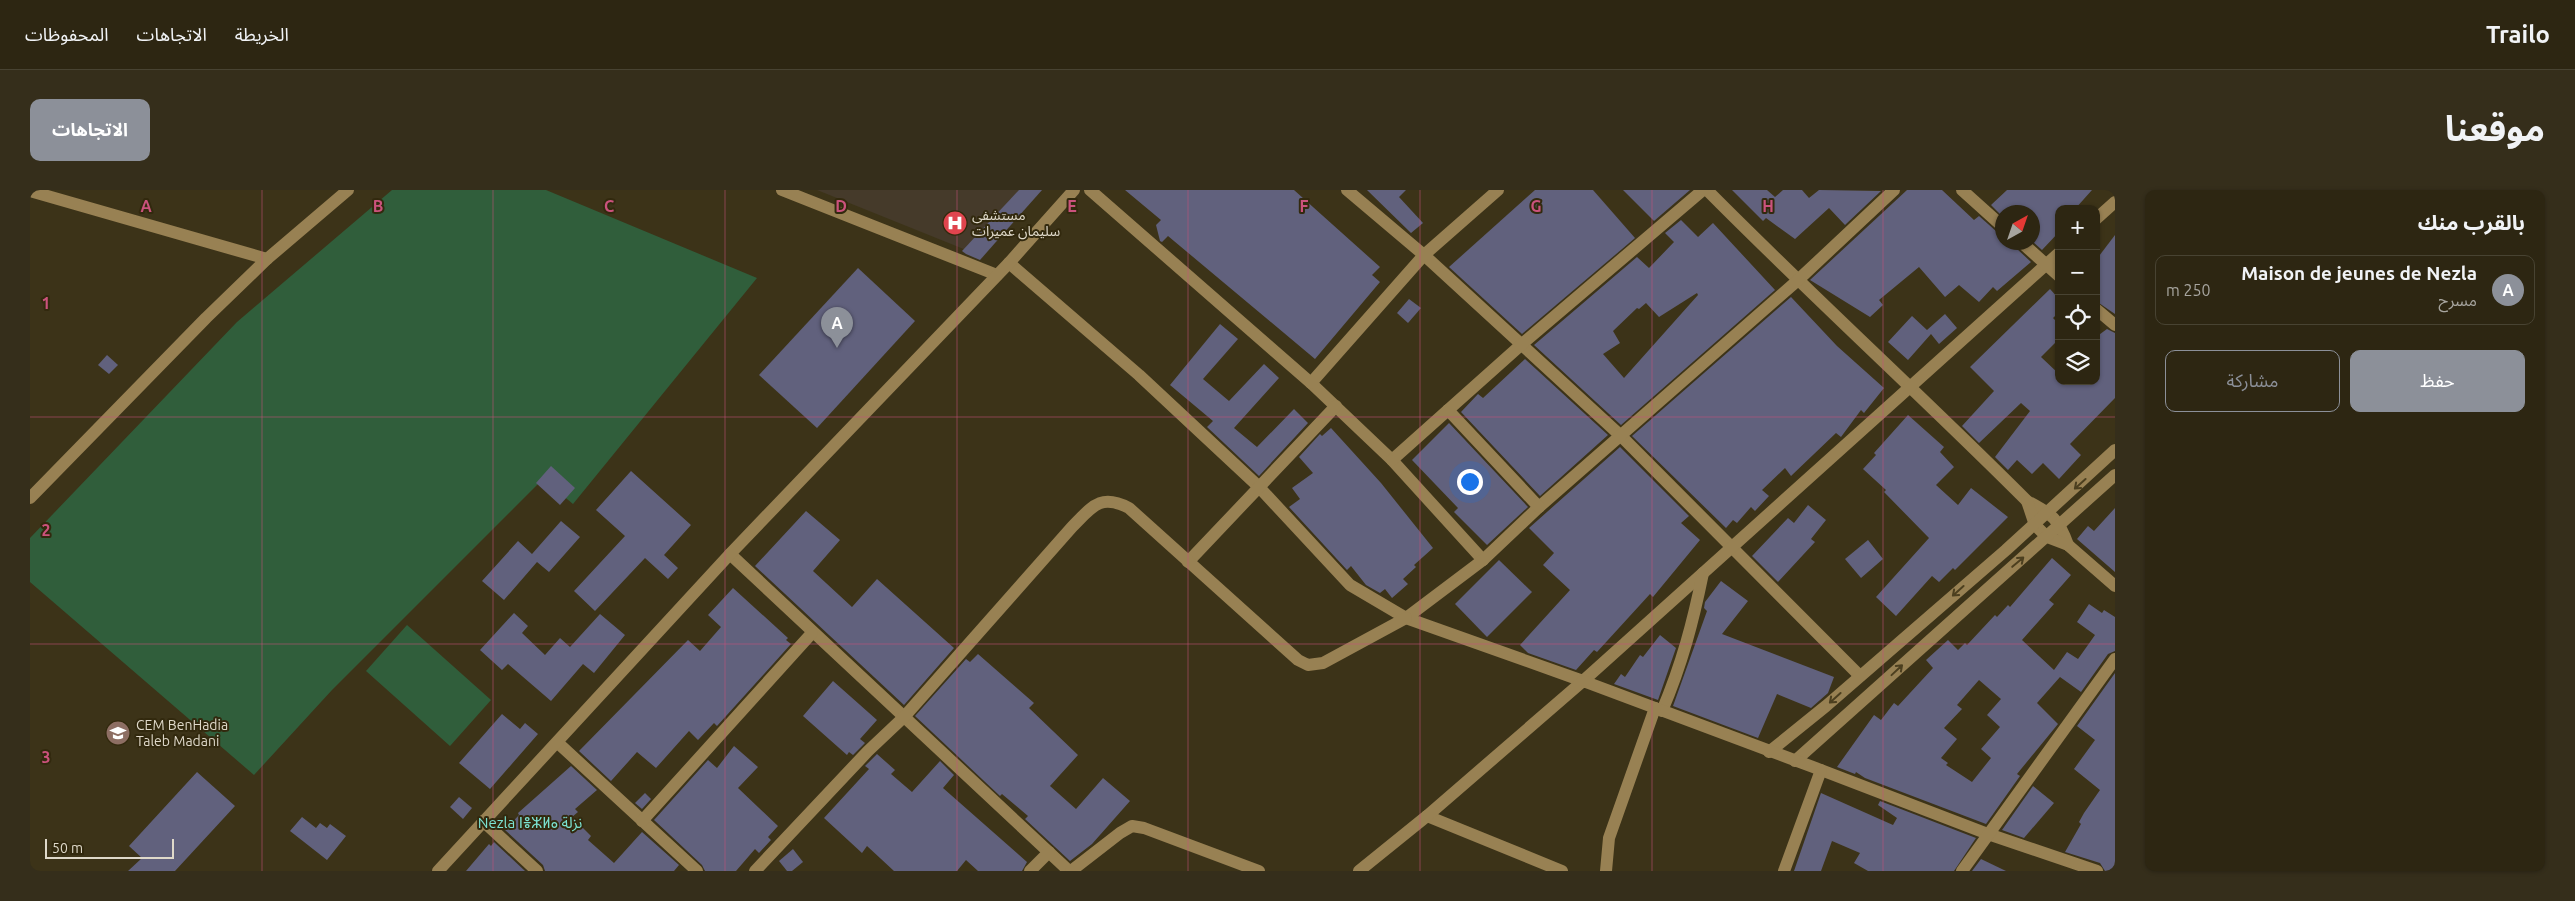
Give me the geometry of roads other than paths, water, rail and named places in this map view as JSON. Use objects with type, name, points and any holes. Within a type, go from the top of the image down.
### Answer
[{"type":"street","points":[[30,498],[124,400],[267,260],[348,190]]},
{"type":"street","points":[[782,190],[997,275]]},
{"type":"street","points":[[438,871],[558,743],[730,554],[1009,263],[1074,190]]},
{"type":"street","points":[[1090,190],[1336,406],[1392,460],[1483,560]]},
{"type":"street","points":[[1347,190],[1424,255],[1621,436],[1729,547],[1860,676]]},
{"type":"street","points":[[1311,383],[1424,255],[1498,190]]},
{"type":"street","points":[[1392,460],[1522,344],[1703,190]]},
{"type":"street","points":[[1707,190],[1797,281],[1911,386],[2027,501],[2048,512],[2061,524],[2068,545]]},
{"type":"street","points":[[755,871],[868,751],[904,717],[1093,505],[1104,500],[1116,502],[1129,508],[1298,660],[1308,665],[1323,663],[1406,618],[1483,560],[1539,508],[1797,281],[1894,190]]},
{"type":"street","points":[[1962,190],[1995,220]]},
{"type":"street","points":[[30,191],[267,260]]},
{"type":"street","points":[[2100,215],[2115,202]]},
{"type":"street","points":[[2030,250],[2055,273]]},
{"type":"street","points":[[1359,871],[1428,816],[1583,681],[1729,547],[2055,257]]},
{"type":"street","points":[[1009,263],[1139,375],[1258,486],[1350,586],[1406,618],[1583,681],[1988,834],[2081,868],[2097,871]]},
{"type":"street","points":[[2100,312],[2115,325]]},
{"type":"street","points":[[1188,562],[1258,486],[1336,406]]},
{"type":"street","points":[[1448,410],[1539,508]]},
{"type":"street","points":[[1769,752],[2035,525],[2115,450]]},
{"type":"street","points":[[1795,761],[2115,474]]},
{"type":"street","points":[[2027,501],[2035,525],[2047,537],[2068,545],[2115,586]]},
{"type":"street","points":[[730,554],[812,633],[1070,871],[1132,826],[1144,828],[1259,871]]},
{"type":"street","points":[[1606,871],[1609,838],[1659,710],[1683,659],[1702,573]]},
{"type":"street","points":[[642,820],[812,633]]},
{"type":"street","points":[[1962,871],[2115,658]]},
{"type":"street","points":[[558,743],[698,871]]},
{"type":"street","points":[[1784,871],[1820,770]]},
{"type":"street","points":[[1428,816],[1562,871]]},
{"type":"street","points":[[483,821],[537,871]]},
{"type":"street","points":[[1030,871],[1049,852]]},
{"type":"place","name":"مستشفى سليمان عميرات","points":[[955,223]]},
{"type":"place","name":"Maison de jeunes de Nezla","points":[[837,348]]},
{"type":"place","name":"CEM BenHadia Taleb Madani","points":[[118,733]]},
{"type":"district","name":"Nezla ⵏⴻⵣⵍⴰ نزلة","points":[[530,823]]}]
